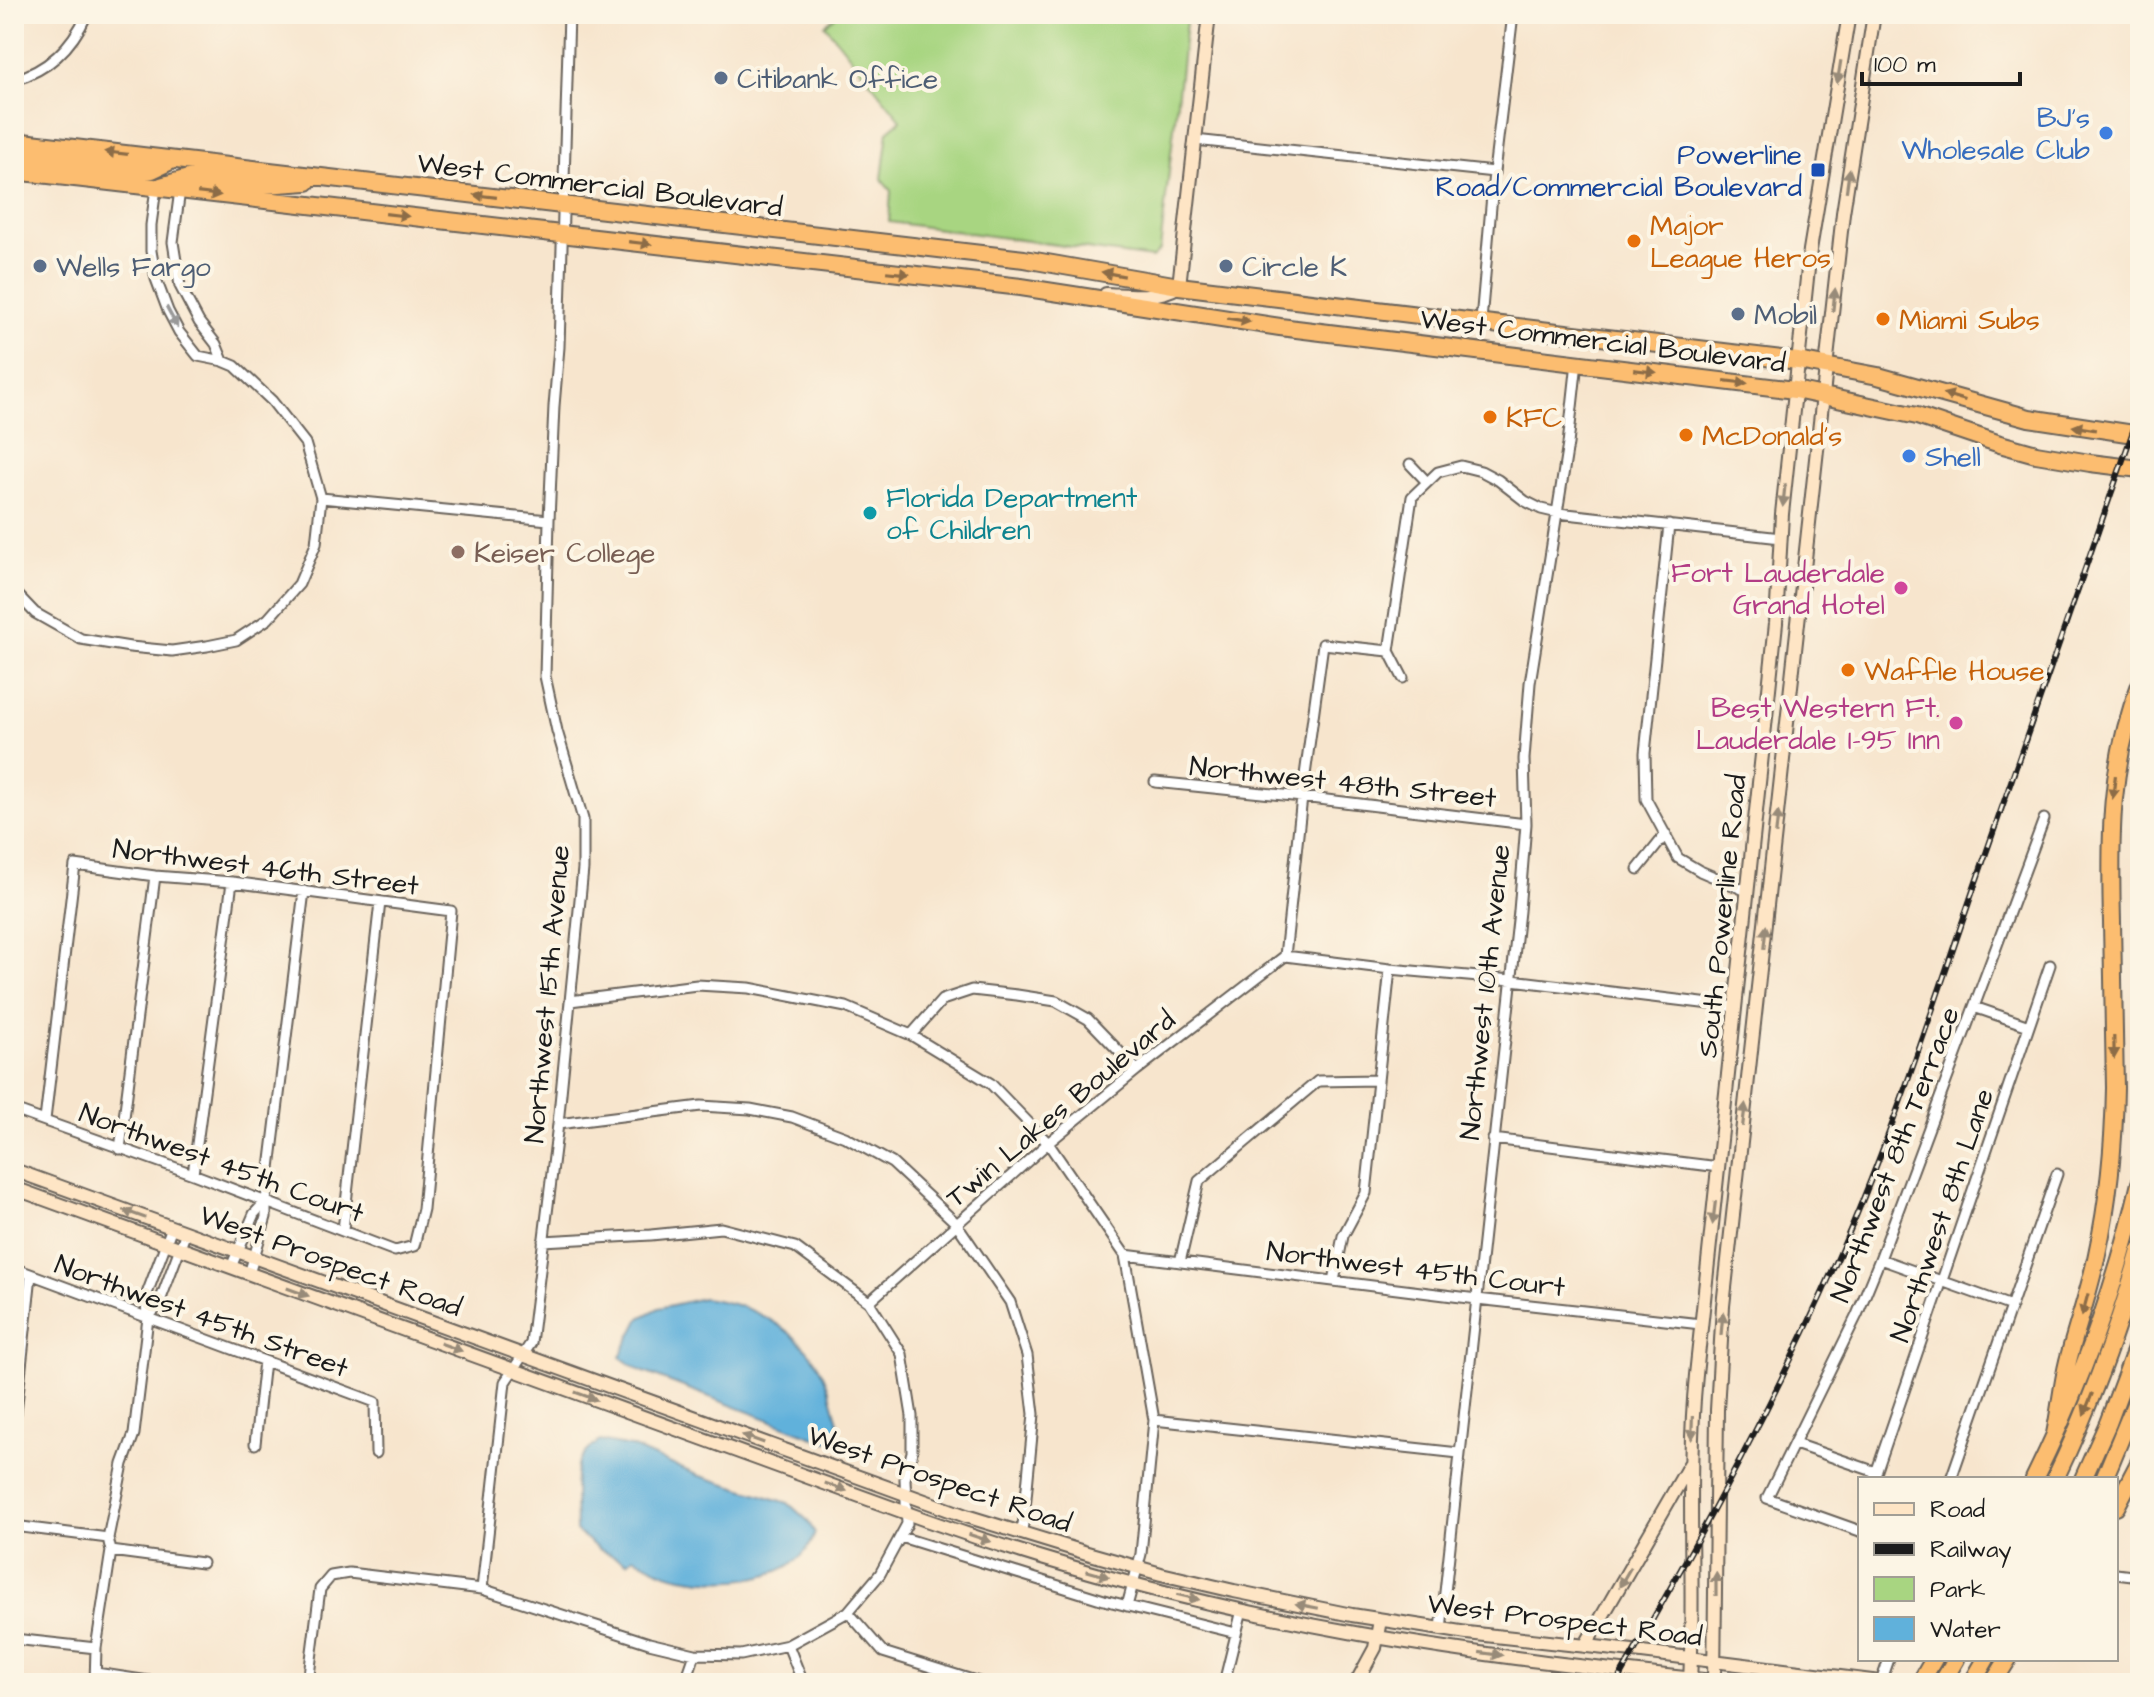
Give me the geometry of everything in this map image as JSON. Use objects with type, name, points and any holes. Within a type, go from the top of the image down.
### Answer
[{"type":"highway","name":"West Commercial Boulevard","points":[[15,146],[173,160],[1024,259],[1179,286],[1798,361],[1920,386],[2029,418],[2140,435]]},
{"type":"highway","name":"West Commercial Boulevard","points":[[14,171],[1054,292],[1280,327],[1795,390],[1917,416],[2036,454],[2139,469]]},
{"type":"highway","points":[[156,188],[192,177],[272,185],[333,179]]},
{"type":"highway","points":[[1209,316],[1219,301],[1297,310],[1382,310]]},
{"type":"highway","points":[[2055,1434],[2068,1362],[2097,1253],[2111,1161],[2115,1098],[2111,813],[2120,751],[2140,685]]},
{"type":"highway","points":[[2035,1477],[2099,1328],[2122,1256],[2140,1183]]},
{"type":"highway","points":[[2056,1477],[2109,1351],[2140,1251]]},
{"type":"highway","points":[[2084,1477],[2140,1338]]},
{"type":"highway","points":[[2105,1477],[2140,1392]]},
{"type":"highway","points":[[2118,1503],[2140,1461]]},
{"type":"highway","points":[[1920,1683],[1933,1661]]},
{"type":"highway","points":[[1942,1683],[1955,1661]]},
{"type":"highway","points":[[1972,1683],[1984,1661]]},
{"type":"highway","points":[[1993,1683],[2007,1661]]},
{"type":"main road","points":[[1179,286],[1209,14]]},
{"type":"main road","name":"South Powerline Road","points":[[1690,1681],[1694,1397],[1776,623],[1781,538],[1810,250],[1849,14]]},
{"type":"main road","name":"South Powerline Road","points":[[1714,1682],[1718,1381],[1735,1193],[1826,365],[1845,204],[1874,14]]},
{"type":"main road","name":"West Commercial Boulevard","points":[[1054,292],[1149,296],[1168,293],[1179,286]]},
{"type":"main road","points":[[1747,891],[1769,901]]},
{"type":"main road","points":[[1722,1136],[1729,1158],[1738,1170]]},
{"type":"main road","points":[[1719,1167],[1728,1177],[1735,1193]]},
{"type":"main road","name":"West Prospect Road","points":[[14,1170],[905,1494],[1021,1534],[1138,1568],[1256,1596],[1380,1620],[1888,1683]]},
{"type":"main road","name":"West Prospect Road","points":[[14,1188],[1015,1550],[1134,1584],[1242,1610],[1378,1637],[1690,1681],[1733,1683]]},
{"type":"main road","points":[[1585,1646],[1691,1461]]},
{"type":"main road","points":[[1356,1683],[1371,1657],[1380,1620]]},
{"type":"street","points":[[14,80],[42,69],[62,54],[87,14]]},
{"type":"street","name":"Northwest 15th Avenue","points":[[482,1589],[505,1382],[531,1343],[558,1124],[583,869],[583,819],[557,731],[545,676],[569,14]]},
{"type":"street","points":[[1481,321],[1494,172],[1513,15],[1501,14]]},
{"type":"street","points":[[1195,140],[1494,172]]},
{"type":"street","points":[[14,591],[35,613],[81,639],[172,651],[236,640],[268,619],[299,584],[316,544],[321,498],[305,443],[272,401],[235,366],[198,356],[179,332],[161,295],[150,242],[156,188]]},
{"type":"street","points":[[180,190],[173,242],[180,286],[223,361]]},
{"type":"street","name":"Northwest 10th Avenue","points":[[1441,1629],[1512,980],[1526,824],[1524,759],[1530,683],[1558,513],[1577,362]]},
{"type":"street","points":[[1410,464],[1427,482]]},
{"type":"street","points":[[1403,678],[1389,651],[1412,497],[1438,472],[1461,466],[1471,469],[1498,480],[1525,501],[1558,513],[1781,538]]},
{"type":"street","points":[[321,498],[549,520]]},
{"type":"street","points":[[1669,525],[1645,753],[1646,799],[1678,858],[1747,891]]},
{"type":"street","points":[[1389,651],[1323,644],[1285,956],[1735,1007]]},
{"type":"street","name":"Northwest 48th Street","points":[[1155,782],[1526,824]]},
{"type":"street","name":"Northwest 8th Terrace","points":[[1858,1529],[1767,1498],[1857,1315],[1880,1259],[2044,819]]},
{"type":"street","points":[[1638,869],[1666,834]]},
{"type":"street","name":"Northwest 46th Street","points":[[45,1120],[75,865],[451,911],[423,1209],[414,1246]]},
{"type":"street","points":[[120,1149],[155,876]]},
{"type":"street","points":[[193,1174],[232,882]]},
{"type":"street","points":[[249,1274],[266,1217],[304,891]]},
{"type":"street","points":[[343,1230],[380,902]]},
{"type":"street","name":"Twin Lakes Boulevard","points":[[869,1302],[1048,1143],[1285,956]]},
{"type":"street","name":"Northwest 8th Lane","points":[[1875,1476],[2050,965]]},
{"type":"street","points":[[1334,1281],[1343,1236],[1366,1193],[1390,969]]},
{"type":"street","points":[[570,1001],[697,985],[749,988],[846,1007],[911,1035],[990,1083],[1048,1143],[1125,1255],[1154,1420],[1138,1568],[1127,1606]]},
{"type":"street","points":[[911,1035],[942,1000],[972,990],[1056,1001],[1088,1019],[1137,1070]]},
{"type":"street","points":[[1974,1007],[2029,1026]]},
{"type":"street","points":[[1180,1262],[1199,1181],[1318,1081],[1377,1080]]},
{"type":"street","points":[[558,1124],[701,1106],[750,1109],[792,1117],[845,1137],[892,1163],[956,1223],[1010,1302],[1027,1355],[1034,1414],[1021,1534]]},
{"type":"street","name":"Northwest 45th Court","points":[[14,1110],[395,1251],[414,1246]]},
{"type":"street","points":[[1493,1139],[1719,1167]]},
{"type":"street","points":[[1952,1477],[2057,1174]]},
{"type":"street","points":[[231,1267],[254,1214],[266,1201]]},
{"type":"street","points":[[162,1683],[96,1678],[96,1648],[111,1551],[108,1538],[123,1464],[134,1434],[148,1318],[145,1299],[172,1227]]},
{"type":"street","points":[[308,1683],[320,1589],[331,1576],[349,1573],[482,1589],[649,1643],[695,1654],[741,1655],[788,1645],[848,1612],[880,1574],[901,1537],[907,1524],[905,1479],[912,1452],[912,1416],[902,1354],[869,1302],[795,1247],[721,1228],[543,1241]]},
{"type":"street","points":[[148,1318],[159,1304],[186,1232]]},
{"type":"street","name":"Northwest 45th Court","points":[[1125,1255],[1701,1324]]},
{"type":"street","points":[[1880,1259],[2011,1306]]},
{"type":"street","name":"Northwest 45th Street","points":[[14,1268],[375,1402],[376,1453]]},
{"type":"street","points":[[16,1413],[31,1275]]},
{"type":"street","points":[[255,1444],[264,1361]]},
{"type":"street","points":[[1154,1420],[1459,1453]]},
{"type":"street","points":[[1795,1444],[1875,1476]]},
{"type":"street","points":[[14,1526],[108,1538]]},
{"type":"street","points":[[901,1537],[1127,1606],[1236,1633]]},
{"type":"street","points":[[111,1551],[202,1563]]},
{"type":"street","points":[[2118,1574],[2140,1577]]},
{"type":"street","points":[[1224,1683],[1242,1610]]},
{"type":"street","points":[[848,1612],[883,1652],[982,1683]]},
{"type":"street","points":[[14,1639],[96,1648]]},
{"type":"street","points":[[788,1645],[803,1683]]},
{"type":"street","points":[[685,1683],[695,1654]]},
{"type":"street","points":[[1881,1682],[1888,1661]]},
{"type":"green space","points":[[838,14],[1187,14],[1160,250],[1152,258],[889,222],[891,191],[882,179],[888,131],[901,120],[825,25]]},
{"type":"water","points":[[703,1298],[760,1314],[793,1336],[807,1350],[827,1384],[839,1426],[827,1442],[639,1370],[620,1357],[640,1318],[659,1308]]},
{"type":"water","points":[[600,1441],[631,1447],[697,1475],[788,1503],[807,1520],[815,1533],[806,1550],[793,1563],[754,1578],[691,1578],[663,1572],[634,1557],[627,1562],[598,1549],[576,1531],[576,1471],[584,1454]]},
{"type":"railway","points":[[1616,1683],[1741,1459],[1798,1345],[1851,1228],[1916,1056],[2140,411]]},
{"type":"place","name":"Citibank Office","points":[[721,78]]},
{"type":"place","name":"BJ's Wholesale Club","points":[[2106,133]]},
{"type":"place","name":"Powerline Road/Commercial Boulevard","points":[[1818,170]]},
{"type":"place","name":"Major League Heros","points":[[1634,241]]},
{"type":"place","name":"Wells Fargo","points":[[40,266]]},
{"type":"place","name":"Circle K","points":[[1226,266]]},
{"type":"place","name":"Mobil","points":[[1738,314]]},
{"type":"place","name":"Miami Subs","points":[[1883,319]]},
{"type":"place","name":"KFC","points":[[1490,417]]},
{"type":"place","name":"McDonald's","points":[[1686,435]]},
{"type":"place","name":"Shell","points":[[1909,456]]},
{"type":"place","name":"Florida Department of Children","points":[[870,513]]},
{"type":"place","name":"Keiser College","points":[[458,552]]},
{"type":"place","name":"Fort Lauderdale Grand Hotel","points":[[1901,588]]},
{"type":"place","name":"Waffle House","points":[[1848,670]]},
{"type":"place","name":"Best Western Ft. Lauderdale I-95 Inn","points":[[1956,723]]}]
